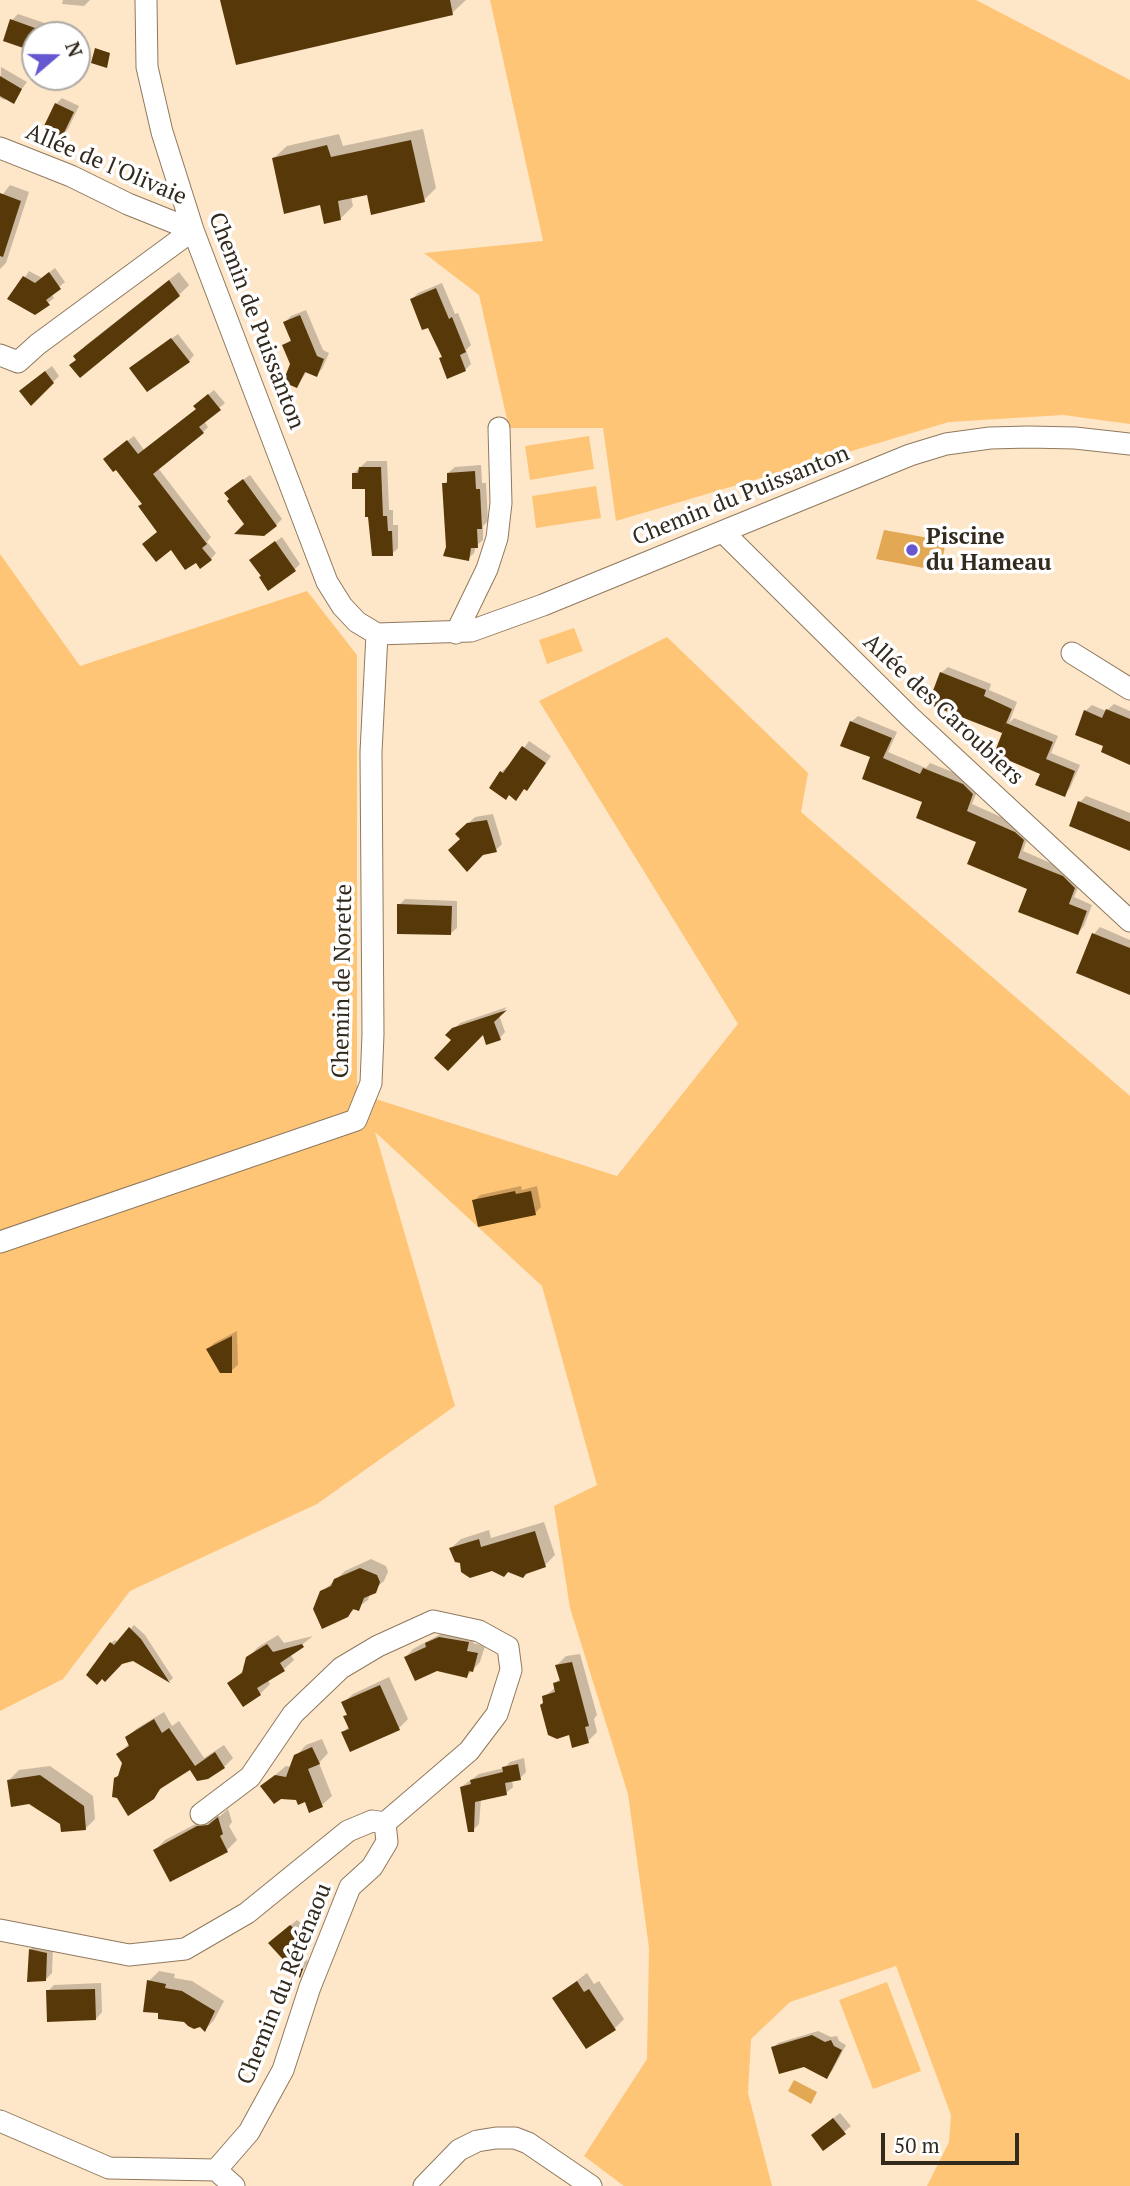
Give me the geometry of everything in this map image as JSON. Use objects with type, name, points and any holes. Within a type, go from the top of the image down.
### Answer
[{"type":"street","name":"Chemin de Puissanton","points":[[146,0],[147,66],[162,132],[193,230],[327,582],[349,614],[377,634]]},
{"type":"street","name":"Allée de l'Olivaie","points":[[0,148],[193,230]]},
{"type":"street","points":[[0,355],[18,362],[38,344],[193,230]]},
{"type":"street","points":[[456,633],[487,569],[497,538],[501,503],[499,428]]},
{"type":"street","name":"Chemin du Puissanton","points":[[377,634],[471,631],[542,605],[910,455],[946,444],[990,438],[1029,437],[1076,438],[1130,444]]},
{"type":"street","name":"Allée des Caroubiers","points":[[723,532],[910,717],[1130,920]]},
{"type":"street","name":"Chemin de Norette","points":[[0,1242],[356,1120],[371,1083],[371,752],[377,634]]},
{"type":"street","points":[[1072,653],[1130,689]]},
{"type":"street","points":[[201,1814],[250,1777],[293,1714],[341,1668],[379,1646],[433,1621],[480,1631],[508,1647],[511,1670],[497,1714],[469,1751],[385,1823]]},
{"type":"street","name":"Chemin du Réténaou","points":[[0,1930],[129,1955],[184,1949],[247,1913],[348,1831],[372,1821],[385,1823],[387,1842],[372,1867],[350,1887],[310,1987],[284,2070],[249,2132],[216,2170]]},
{"type":"street","points":[[0,2121],[114,2177],[216,2170],[234,2186]]},
{"type":"street","points":[[424,2186],[459,2150],[477,2141],[496,2138],[515,2138],[528,2143],[591,2186]]},
{"type":"shaded area","points":[[490,0],[976,0],[1130,80],[1130,424],[1063,415],[949,422],[616,521],[603,428],[509,428],[479,295],[424,253],[543,241]]},
{"type":"shaded area","points":[[589,436],[594,469],[530,480],[525,446]]},
{"type":"shaded area","points":[[596,486],[601,518],[536,528],[532,496]]},
{"type":"shaded area","name":"Piscine du Hameau","points":[[884,530],[946,541],[940,571],[876,559]]},
{"type":"shaded area","points":[[0,554],[80,666],[307,591],[357,655],[357,1093],[617,1176],[738,1024],[539,701],[667,637],[808,773],[801,812],[1130,1096],[1130,2186],[927,2186],[949,2142],[951,2115],[896,1966],[790,2002],[751,2039],[748,2093],[772,2186],[624,2186],[584,2156],[647,2059],[649,1948],[628,1794],[570,1608],[554,1506],[597,1485],[542,1286],[375,1132],[455,1406],[317,1504],[130,1591],[63,1679],[0,1711]]},
{"type":"shaded area","points":[[574,628],[583,651],[547,664],[539,640]]},
{"type":"shaded area","points":[[887,1982],[921,2071],[873,2089],[839,2000]]},
{"type":"shaded area","points":[[794,2080],[817,2092],[811,2104],[788,2091]]},
{"type":"building","points":[[220,0],[450,0],[453,15],[236,65]]},
{"type":"building","points":[[10,19],[21,23],[21,47],[3,41]]},
{"type":"building","points":[[95,48],[110,53],[107,68],[91,63]]},
{"type":"building","points":[[0,76],[21,88],[14,104],[0,96]]},
{"type":"building","points":[[55,103],[74,112],[62,137],[43,128]]},
{"type":"building","points":[[411,140],[425,202],[371,215],[367,195],[338,201],[341,220],[324,224],[320,205],[284,214],[272,158],[327,145],[331,157]]},
{"type":"building","points":[[0,193],[21,201],[3,257],[0,256]]},
{"type":"building","points":[[49,272],[61,289],[46,300],[50,305],[35,315],[7,299],[23,276],[35,283]]},
{"type":"building","points":[[169,280],[180,296],[80,378],[69,365],[76,360],[73,356]]},
{"type":"building","points":[[436,288],[449,319],[452,317],[466,352],[460,355],[466,371],[447,379],[439,358],[442,357],[428,328],[422,330],[410,299]]},
{"type":"building","points":[[300,315],[317,356],[324,359],[317,377],[305,372],[297,388],[283,382],[290,364],[282,345],[291,341],[283,322]]},
{"type":"building","points":[[171,338],[190,362],[147,392],[129,368]]},
{"type":"building","points":[[45,371],[54,383],[31,406],[19,391]]},
{"type":"building","points":[[208,394],[221,410],[199,427],[204,433],[153,474],[207,544],[202,548],[212,560],[200,569],[196,563],[185,570],[171,550],[156,562],[142,544],[157,532],[138,506],[142,504],[116,470],[113,472],[103,459],[127,440],[138,454],[196,409],[193,406]]},
{"type":"building","points":[[359,467],[381,467],[383,516],[387,516],[388,531],[392,531],[393,556],[372,556],[368,517],[365,517],[365,489],[352,489],[352,473],[358,473]]},
{"type":"building","points":[[475,471],[476,489],[480,489],[482,529],[477,529],[478,548],[471,548],[469,561],[443,556],[446,547],[442,483],[447,483],[447,473]]},
{"type":"building","points":[[243,479],[277,526],[264,536],[234,534],[244,524],[224,493]]},
{"type":"building","points":[[275,541],[296,571],[268,591],[249,560]]},
{"type":"building","points":[[940,672],[986,690],[984,696],[1012,709],[1002,733],[928,704]]},
{"type":"building","points":[[1106,709],[1130,719],[1130,765],[1101,752],[1103,746],[1075,735],[1084,710],[1102,718]]},
{"type":"building","points":[[850,721],[892,738],[883,758],[920,774],[923,768],[963,784],[973,794],[967,811],[1015,832],[1024,840],[1018,858],[1063,876],[1075,888],[1069,904],[1087,911],[1078,935],[1018,912],[1027,889],[967,864],[976,842],[916,818],[922,802],[862,779],[870,757],[840,746]]},
{"type":"building","points":[[1006,723],[1053,742],[1046,759],[1075,771],[1065,797],[1035,785],[1040,774],[994,754]]},
{"type":"building","points":[[522,746],[546,763],[527,791],[524,789],[516,801],[509,795],[506,800],[489,788]]},
{"type":"building","points":[[1078,801],[1130,822],[1130,851],[1069,826]]},
{"type":"building","points":[[487,820],[497,852],[483,855],[467,872],[448,850],[460,839],[455,834],[467,823]]},
{"type":"building","points":[[397,904],[452,906],[451,935],[397,934]]},
{"type":"building","points":[[1092,933],[1130,948],[1130,995],[1076,973]]},
{"type":"building","points":[[507,1010],[494,1022],[501,1040],[486,1045],[483,1035],[448,1071],[434,1058],[451,1040],[445,1035],[452,1028]]},
{"type":"building","points":[[515,1191],[516,1194],[531,1191],[536,1215],[478,1227],[472,1200]]},
{"type":"building","points":[[232,1336],[232,1373],[220,1373],[206,1349]]},
{"type":"building","points":[[535,1531],[546,1567],[526,1574],[523,1578],[508,1572],[504,1577],[492,1571],[470,1578],[461,1572],[460,1563],[455,1562],[449,1548],[479,1539],[481,1547]]},
{"type":"building","points":[[360,1568],[377,1575],[380,1582],[376,1593],[364,1598],[359,1611],[353,1609],[348,1617],[322,1629],[313,1609],[320,1591],[331,1586],[334,1579]]},
{"type":"building","points":[[129,1627],[141,1639],[170,1683],[133,1661],[122,1664],[105,1682],[102,1679],[97,1685],[86,1675],[110,1642],[114,1645]]},
{"type":"building","points":[[439,1637],[469,1642],[467,1651],[478,1653],[473,1672],[469,1671],[467,1678],[437,1671],[415,1681],[404,1657],[426,1647],[425,1643]]},
{"type":"building","points":[[267,1644],[273,1652],[302,1644],[304,1647],[280,1663],[285,1671],[257,1688],[261,1695],[243,1707],[227,1683],[242,1673],[246,1657]]},
{"type":"building","points":[[572,1662],[589,1726],[585,1727],[589,1743],[572,1748],[569,1735],[557,1739],[548,1735],[540,1705],[543,1703],[542,1696],[555,1692],[553,1683],[560,1681],[555,1665]]},
{"type":"building","points":[[380,1685],[400,1730],[350,1752],[341,1732],[349,1729],[341,1702]]},
{"type":"building","points":[[154,1719],[162,1733],[169,1728],[195,1766],[215,1752],[225,1768],[208,1779],[197,1781],[190,1770],[160,1789],[154,1799],[128,1816],[117,1798],[112,1797],[114,1778],[118,1776],[122,1763],[116,1754],[129,1746],[125,1737]]},
{"type":"building","points":[[312,1747],[320,1764],[308,1769],[323,1807],[309,1813],[305,1802],[298,1805],[296,1800],[281,1799],[274,1804],[260,1786],[275,1775],[286,1777],[294,1755]]},
{"type":"building","points":[[518,1764],[521,1780],[505,1783],[507,1795],[475,1802],[474,1832],[468,1832],[460,1787],[471,1784],[470,1780],[503,1772],[502,1767]]},
{"type":"building","points":[[40,1775],[84,1806],[86,1830],[61,1832],[60,1824],[29,1804],[11,1807],[7,1780]]},
{"type":"building","points":[[218,1817],[223,1834],[220,1836],[228,1852],[170,1882],[153,1850],[197,1826],[208,1825]]},
{"type":"building","points":[[290,1925],[304,1937],[290,1949],[303,1969],[300,1978],[268,1943]]},
{"type":"building","points":[[29,1949],[47,1953],[46,1981],[27,1982]]},
{"type":"building","points":[[147,1980],[166,1984],[165,1988],[182,1991],[215,2011],[205,2032],[200,2027],[194,2029],[184,2022],[158,2019],[158,2013],[143,2012]]},
{"type":"building","points":[[577,1981],[584,1992],[589,1989],[616,2030],[586,2049],[552,1998]]},
{"type":"building","points":[[95,1989],[96,2020],[47,2022],[46,1990]]},
{"type":"building","points":[[812,2035],[825,2042],[831,2040],[834,2046],[842,2050],[827,2079],[804,2067],[779,2074],[771,2047]]},
{"type":"building","points":[[833,2118],[846,2134],[823,2151],[811,2135]]},
{"type":"place","name":"Piscine du Hameau","points":[[912,550]]}]
